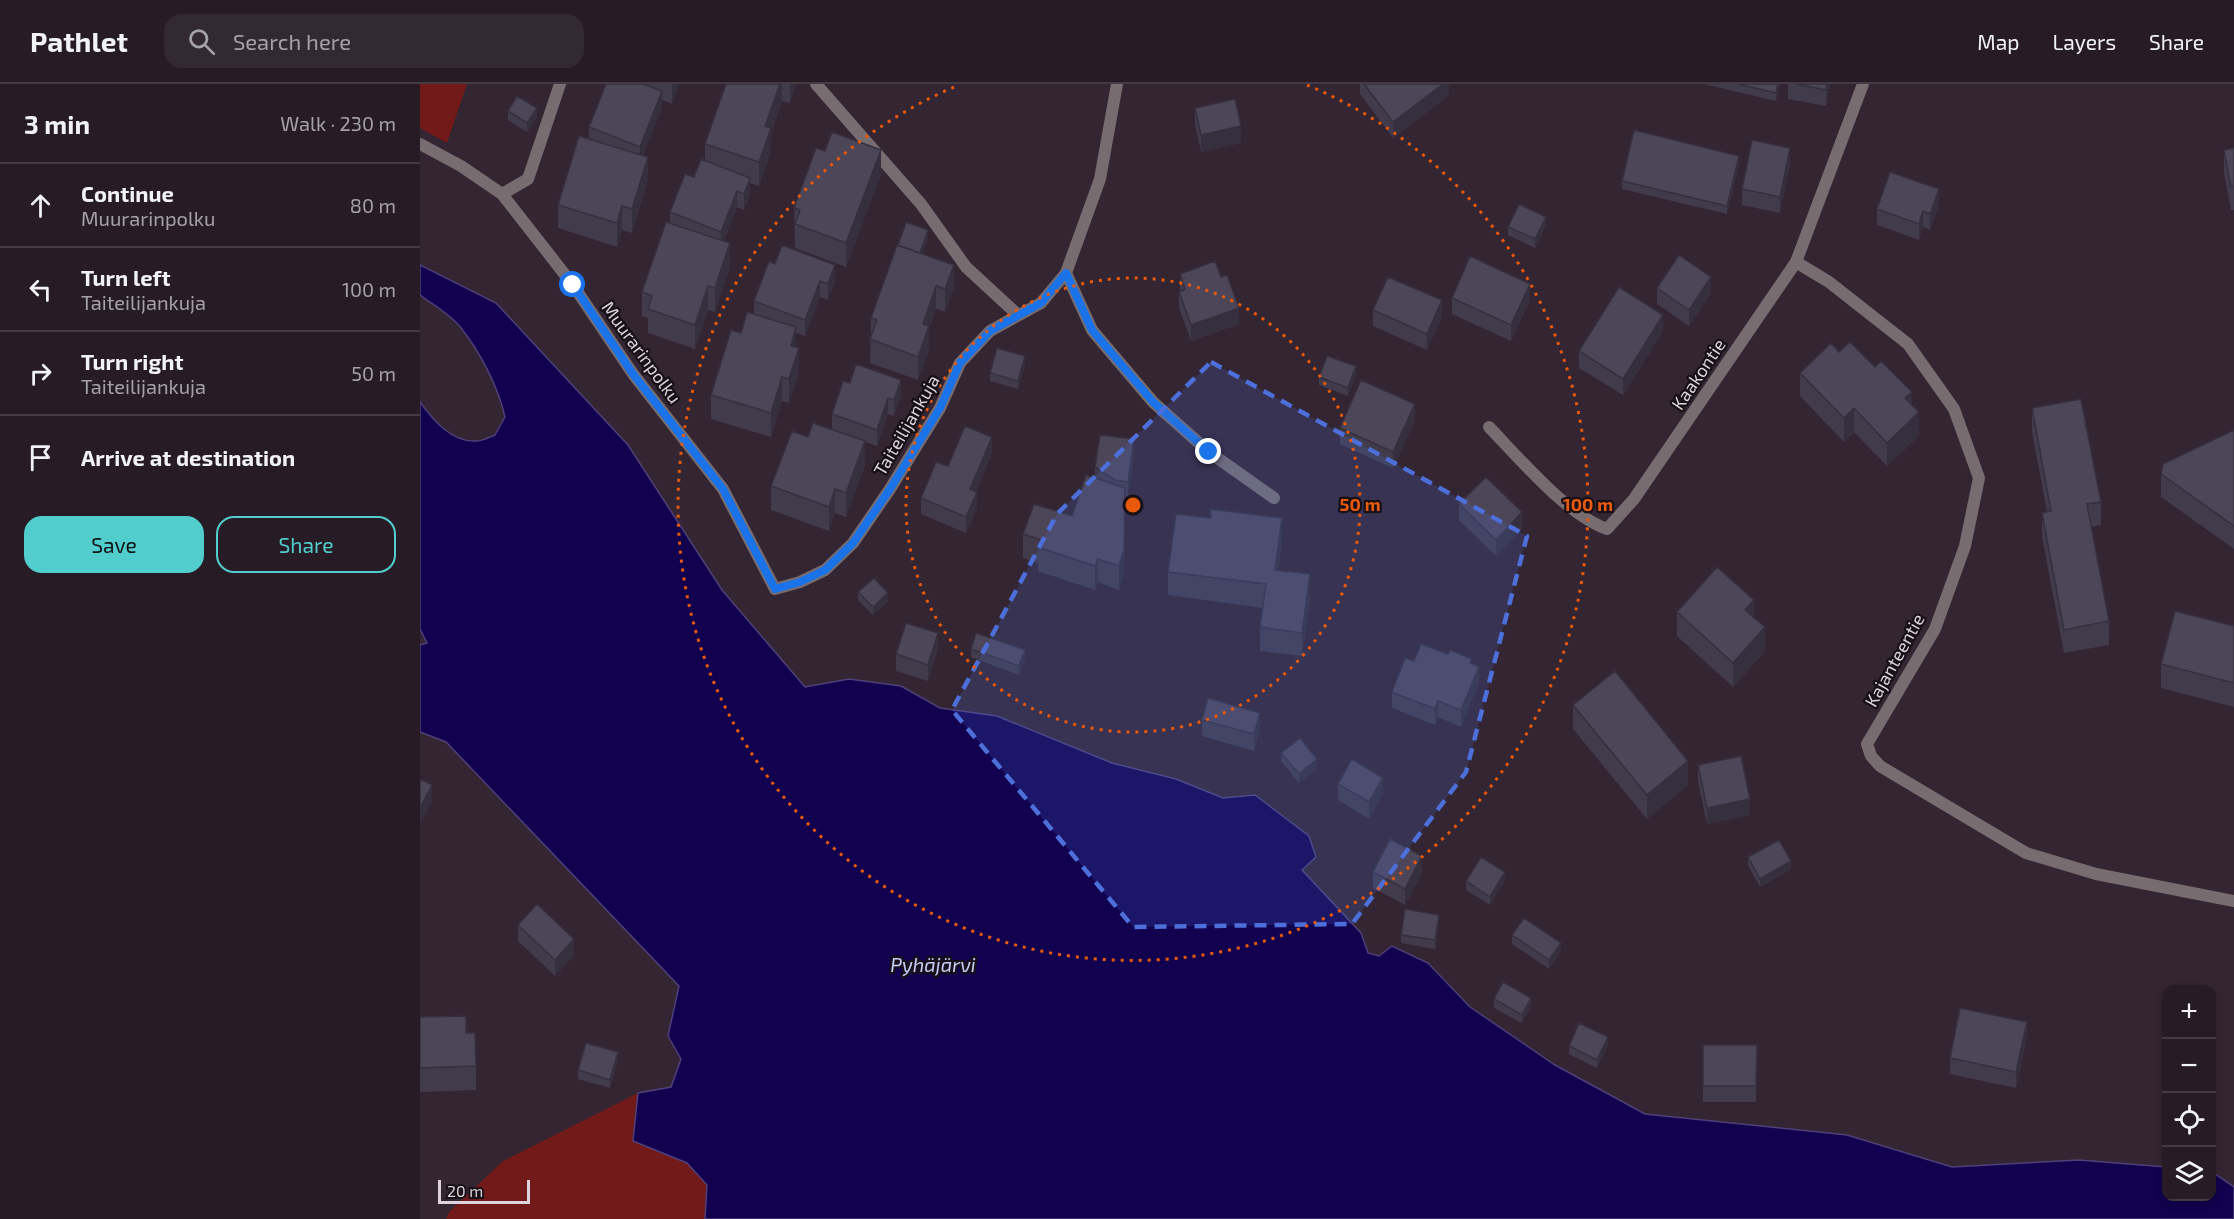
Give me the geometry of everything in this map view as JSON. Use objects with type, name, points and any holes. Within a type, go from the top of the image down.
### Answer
[{"type":"street","points":[[502,194],[528,179],[560,84]]},
{"type":"street","points":[[816,84],[921,204],[966,267],[1018,315]]},
{"type":"street","name":"Taiteilijankuja","points":[[775,589],[800,582],[825,570],[853,543],[890,489],[940,408],[960,363],[990,331],[1041,303],[1066,273],[1100,179],[1116,84]]},
{"type":"street","name":"Kaakontie","points":[[1489,427],[1529,469],[1576,512],[1592,524],[1607,529],[1634,499],[1796,262],[1863,84]]},
{"type":"street","name":"Muurarinpolku","points":[[420,144],[461,166],[502,194],[573,285],[633,374],[723,489],[775,589]]},
{"type":"street","name":"Kajanteentie","points":[[1796,262],[1829,282],[1908,344],[1954,409],[1979,478],[1965,546],[1935,629],[1867,744],[1871,756],[1880,766],[2026,853],[2096,874],[2234,901]]},
{"type":"street","points":[[1066,273],[1092,330],[1153,402],[1209,452],[1274,498]]},
{"type":"highlighted area","points":[[1211,362],[1527,536],[1466,772],[1352,924],[1133,927],[952,710],[1057,514]]},
{"type":"shaded area","points":[[420,84],[467,84],[447,143],[420,128]]},
{"type":"shaded area","points":[[638,1093],[633,1141],[687,1163],[707,1185],[705,1219],[446,1219],[449,1212],[503,1161]]},
{"type":"water","name":"Pyhäjärvi","points":[[420,265],[496,303],[628,445],[722,590],[805,687],[849,679],[901,686],[940,708],[997,716],[1112,763],[1176,779],[1223,798],[1255,795],[1309,836],[1316,857],[1302,870],[1361,933],[1368,953],[1379,956],[1392,946],[1428,963],[1470,1007],[1555,1065],[1645,1114],[1847,1135],[1952,1167],[2079,1160],[2162,1167],[2162,1201],[2216,1201],[2216,1175],[2234,1187],[2234,1219],[705,1219],[707,1185],[687,1163],[633,1141],[638,1093],[671,1087],[681,1059],[668,1036],[679,986],[446,742],[420,732],[420,645],[427,643],[420,629],[420,402],[444,429],[468,441],[482,440],[495,435],[505,417],[493,382],[468,337],[442,310],[420,295]]},
{"type":"building","points":[[606,84],[643,84],[662,91],[640,147],[589,127]]},
{"type":"building","points":[[726,84],[780,84],[765,126],[771,128],[759,162],[705,144]]},
{"type":"building","points":[[1364,84],[1443,84],[1393,122]]},
{"type":"building","points":[[1738,84],[1778,84],[1776,93]]},
{"type":"building","points":[[1796,84],[1827,84],[1826,90]]},
{"type":"building","points":[[517,96],[537,108],[527,123],[508,111]]},
{"type":"building","points":[[1235,99],[1241,126],[1201,135],[1195,108]]},
{"type":"building","points":[[1634,130],[1739,156],[1727,206],[1622,181]]},
{"type":"building","points":[[832,132],[881,150],[846,243],[795,224],[800,210],[794,208],[816,148],[825,151]]},
{"type":"building","points":[[579,136],[648,157],[632,209],[622,206],[617,223],[558,205]]},
{"type":"building","points":[[1752,140],[1790,148],[1780,197],[1742,189]]},
{"type":"building","points":[[2234,148],[2234,186],[2231,187],[2224,150]]},
{"type":"building","points":[[701,159],[750,178],[744,194],[737,191],[721,232],[670,212],[685,174],[694,177]]},
{"type":"building","points":[[1890,172],[1939,189],[1930,214],[1923,211],[1919,224],[1877,209]]},
{"type":"building","points":[[1519,204],[1546,217],[1535,239],[1508,227]]},
{"type":"building","points":[[666,222],[730,243],[715,288],[708,286],[695,325],[648,309],[652,296],[642,292]]},
{"type":"building","points":[[906,222],[928,230],[920,253],[898,245]]},
{"type":"building","points":[[782,245],[835,265],[828,284],[820,281],[805,320],[754,301],[769,261],[775,264]]},
{"type":"building","points":[[897,245],[954,265],[945,289],[936,286],[923,324],[929,326],[918,357],[870,339],[877,320],[871,318]]},
{"type":"building","points":[[1679,255],[1711,277],[1689,310],[1657,288]]},
{"type":"building","points":[[1470,256],[1530,284],[1511,325],[1452,298]]},
{"type":"building","points":[[1215,261],[1221,277],[1227,275],[1239,308],[1191,325],[1179,292],[1185,289],[1180,274]]},
{"type":"building","points":[[1388,277],[1442,300],[1427,334],[1373,310]]},
{"type":"building","points":[[1619,287],[1663,315],[1623,379],[1579,351]]},
{"type":"building","points":[[747,312],[796,327],[791,346],[799,348],[789,379],[782,377],[771,413],[711,395],[731,330],[741,333]]},
{"type":"building","points":[[1850,342],[1875,367],[1881,361],[1912,392],[1905,398],[1919,412],[1887,443],[1854,408],[1844,418],[1800,373],[1831,343],[1839,352]]},
{"type":"building","points":[[997,348],[1025,356],[1018,381],[990,373]]},
{"type":"building","points":[[1327,356],[1356,366],[1348,388],[1319,377]]},
{"type":"building","points":[[856,364],[901,380],[894,400],[888,398],[877,430],[832,414],[843,381],[850,383]]},
{"type":"building","points":[[1361,380],[1415,404],[1393,452],[1340,428]]},
{"type":"building","points":[[2081,399],[2101,502],[2087,504],[2109,621],[2064,630],[2042,513],[2051,511],[2032,408]]},
{"type":"building","points":[[813,423],[865,441],[846,493],[835,489],[829,507],[771,486],[792,431],[808,437]]},
{"type":"building","points":[[965,426],[992,437],[970,489],[977,492],[966,517],[921,498],[936,462],[948,466]]},
{"type":"building","points":[[2234,430],[2234,526],[2161,474],[2163,464]]},
{"type":"building","points":[[1100,435],[1134,439],[1128,482],[1115,480],[1095,467]]},
{"type":"building","points":[[1086,475],[1125,488],[1124,550],[1119,566],[1098,559],[1095,566],[1038,547],[1041,540],[1023,534],[1034,504],[1072,516]]},
{"type":"building","points":[[1486,477],[1522,512],[1496,540],[1459,504]]},
{"type":"building","points":[[1210,509],[1282,518],[1275,570],[1310,574],[1302,633],[1260,627],[1266,584],[1168,572],[1176,514],[1211,518]]},
{"type":"building","points":[[1717,567],[1754,600],[1745,610],[1765,627],[1733,663],[1677,612]]},
{"type":"building","points":[[874,578],[888,593],[873,607],[858,592]]},
{"type":"building","points":[[2175,611],[2234,626],[2234,683],[2161,664]]},
{"type":"building","points":[[906,623],[938,633],[928,665],[896,654]]},
{"type":"building","points":[[976,633],[1025,650],[1019,666],[971,649]]},
{"type":"building","points":[[1421,644],[1448,654],[1450,650],[1472,659],[1470,663],[1479,667],[1461,710],[1438,701],[1435,709],[1392,692],[1405,658],[1414,661]]},
{"type":"building","points":[[1615,671],[1688,761],[1647,795],[1573,705]]},
{"type":"building","points":[[1208,698],[1260,713],[1254,734],[1202,720]]},
{"type":"building","points":[[1300,738],[1317,759],[1299,774],[1281,753]]},
{"type":"building","points":[[1741,756],[1750,799],[1707,808],[1698,765]]},
{"type":"building","points":[[1352,759],[1383,778],[1369,802],[1338,784]]},
{"type":"building","points":[[420,779],[432,785],[420,808]]},
{"type":"building","points":[[1390,839],[1422,856],[1405,889],[1373,872]]},
{"type":"building","points":[[1779,840],[1791,861],[1760,879],[1748,857]]},
{"type":"building","points":[[1481,857],[1505,872],[1490,897],[1466,881]]},
{"type":"building","points":[[537,904],[574,939],[555,960],[518,925]]},
{"type":"building","points":[[1405,909],[1439,915],[1435,940],[1401,935]]},
{"type":"building","points":[[1524,918],[1561,943],[1549,960],[1512,935]]},
{"type":"building","points":[[1503,982],[1531,998],[1522,1015],[1494,999]]},
{"type":"building","points":[[1960,1008],[2027,1022],[2016,1072],[1950,1058]]},
{"type":"building","points":[[466,1016],[466,1033],[475,1033],[476,1066],[420,1068],[420,1017]]},
{"type":"building","points":[[1579,1023],[1608,1037],[1597,1060],[1569,1046]]},
{"type":"building","points":[[586,1043],[618,1052],[610,1080],[578,1070]]},
{"type":"building","points":[[1703,1045],[1757,1045],[1756,1086],[1703,1086]]},
{"type":"route","points":[[573,285],[633,374],[723,489],[775,589],[800,582],[825,570],[853,543],[890,489],[940,408],[960,363],[990,331],[1041,303],[1066,273],[1092,330],[1153,402],[1209,452]]}]
